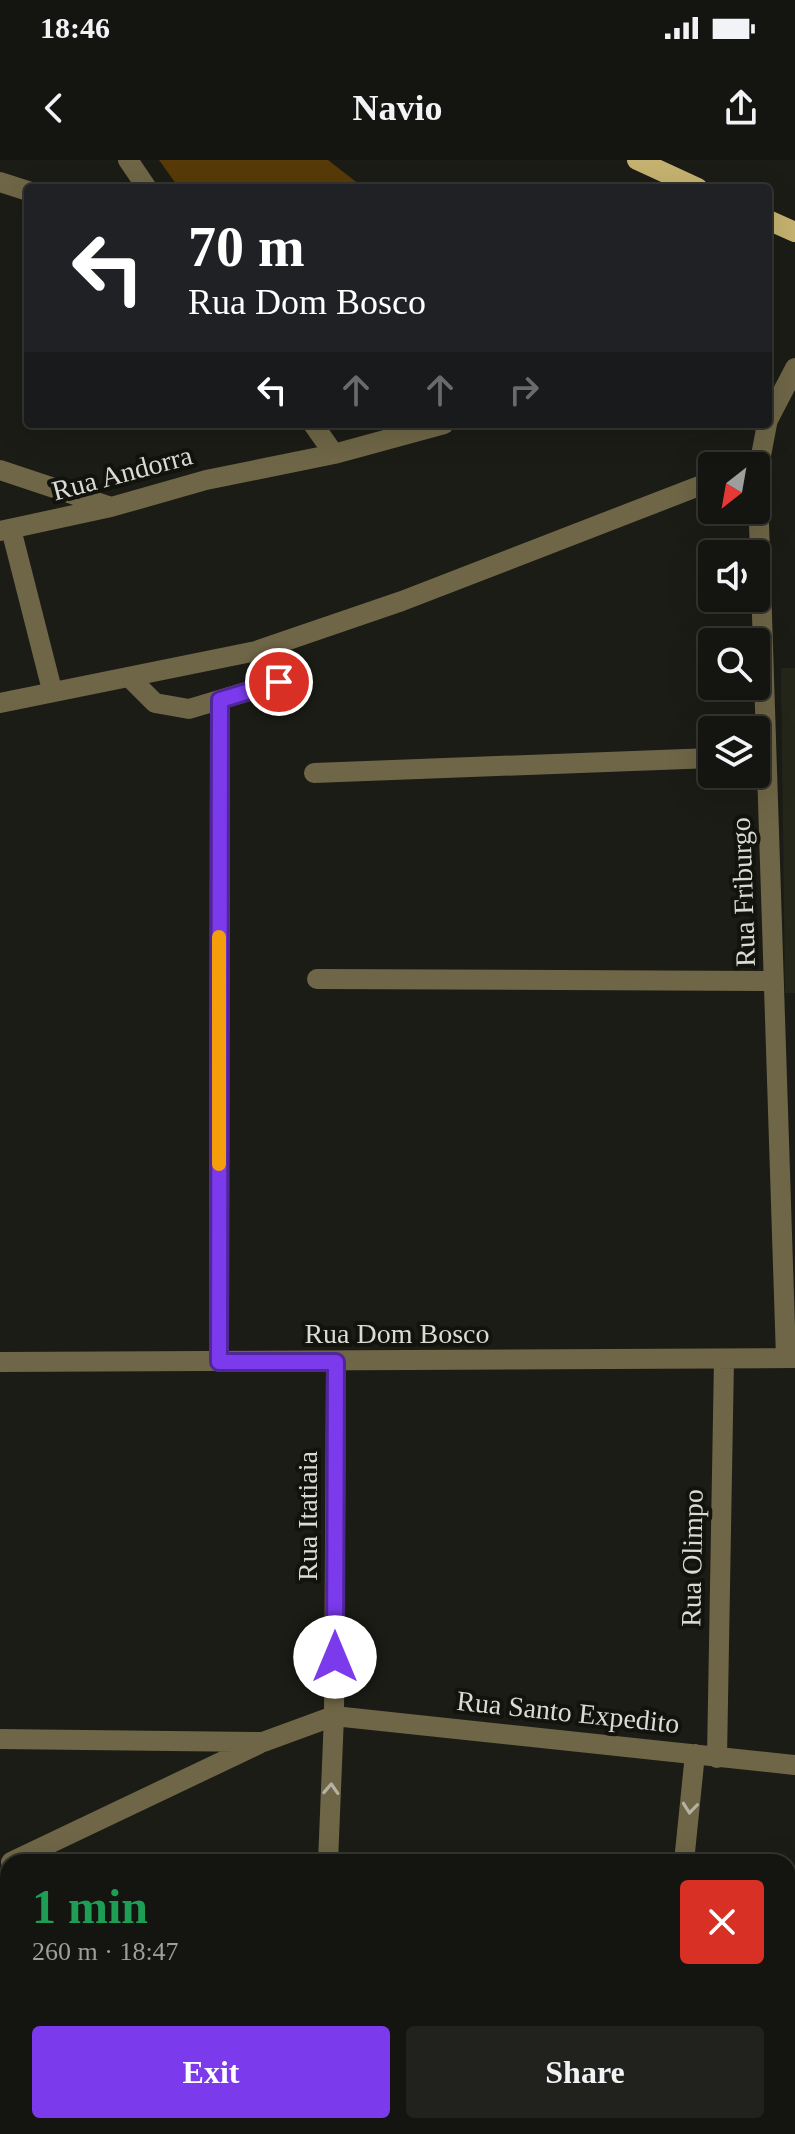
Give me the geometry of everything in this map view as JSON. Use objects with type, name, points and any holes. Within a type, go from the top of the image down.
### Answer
[{"type":"main road","points":[[637,160],[689,184]]},
{"type":"main road","points":[[772,222],[795,232]]},
{"type":"street","points":[[128,160],[144,184]]},
{"type":"street","points":[[0,182],[24,190]]},
{"type":"street","name":"Rua Friburgo","points":[[772,408],[795,368]]},
{"type":"street","points":[[316,428],[334,454]]},
{"type":"street","name":"Rua Andorra","points":[[6,530],[111,507],[206,480],[334,454],[429,428]]},
{"type":"street","name":"Rua Friburgo","points":[[760,452],[766,428]]},
{"type":"street","points":[[0,470],[111,507]]},
{"type":"street","points":[[0,703],[256,651],[402,601],[698,486]]},
{"type":"street","name":"Rua Friburgo","points":[[758,524],[760,716]]},
{"type":"street","points":[[6,530],[52,690]]},
{"type":"street","points":[[130,678],[155,703],[189,709],[279,682]]},
{"type":"street","points":[[219,1362],[220,700]]},
{"type":"street","points":[[314,773],[698,759]]},
{"type":"street","name":"Rua Friburgo","points":[[763,788],[790,1358]]},
{"type":"street","points":[[317,979],[774,981]]},
{"type":"street","name":"Rua Dom Bosco","points":[[0,1362],[790,1358]]},
{"type":"street","name":"Rua Olimpo","points":[[717,1758],[724,1359]]},
{"type":"street","name":"Rua Itatiaia","points":[[328,1854],[334,1716],[336,1362]]},
{"type":"street","points":[[28,1854],[263,1742],[334,1716]]},
{"type":"street","name":"Rua Santo Expedito","points":[[334,1716],[795,1765]]},
{"type":"street","points":[[0,1739],[263,1742]]},
{"type":"street","points":[[685,1854],[695,1754]]},
{"type":"shaded area","points":[[159,160],[328,160],[359,184],[176,184]]},
{"type":"shaded area","points":[[781,668],[795,668],[795,993],[785,993]]},
{"type":"slow traffic","points":[[219,937],[219,1164]]},
{"type":"route","points":[[279,682],[220,700],[219,1362],[336,1362],[335,1657]]}]
